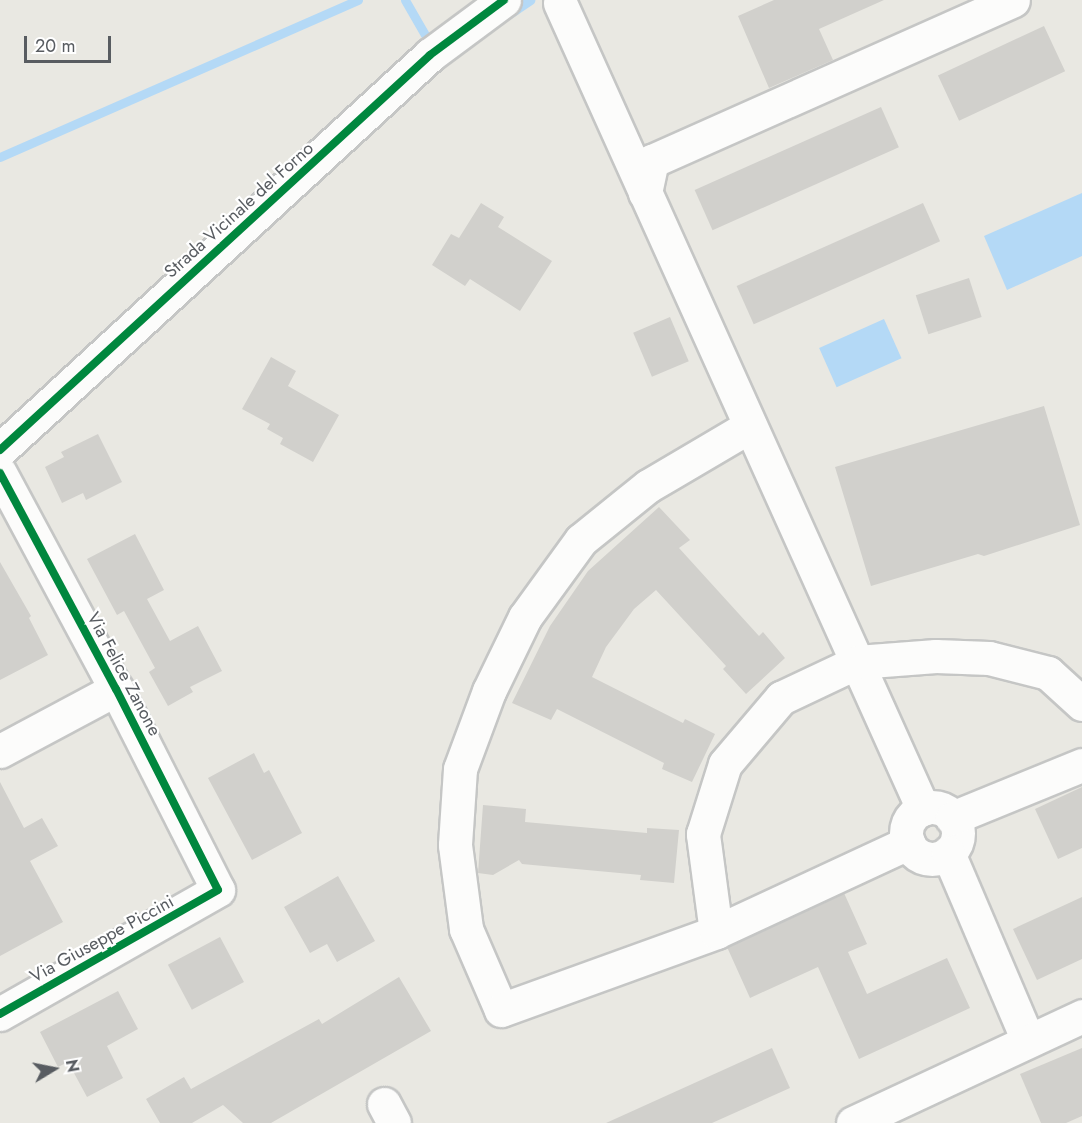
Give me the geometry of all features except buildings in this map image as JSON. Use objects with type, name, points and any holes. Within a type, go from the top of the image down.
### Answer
[{"type":"street","name":"Strada Vicinale del Forno","points":[[0,450],[437,50],[504,0]]},
{"type":"street","points":[[645,193],[652,161],[1013,0]]},
{"type":"street","points":[[560,3],[857,662],[937,813],[957,830],[957,839],[948,854],[940,858],[923,858],[915,853],[908,843],[908,823],[937,813],[1082,765]]},
{"type":"street","points":[[750,426],[648,486],[581,540],[525,617],[489,691],[460,769],[455,845],[466,930],[501,1010],[716,932],[908,843]]},
{"type":"street","name":"Via Felice Zanone","points":[[0,473],[116,689],[218,890]]},
{"type":"street","points":[[716,932],[703,834],[725,764],[781,698],[857,662],[936,656],[989,658],[1048,673],[1082,704]]},
{"type":"street","points":[[0,752],[116,689]]},
{"type":"street","points":[[948,854],[1028,1041]]},
{"type":"street","name":"Via Giuseppe Piccini","points":[[0,1014],[218,890]]},
{"type":"street","points":[[853,1123],[1082,1016]]},
{"type":"water","points":[[1082,193],[1082,256],[1007,290],[984,236]]},
{"type":"water","points":[[884,319],[901,358],[837,387],[819,348]]},
{"type":"waterway","points":[[0,157],[358,0]]},
{"type":"waterway","points":[[405,0],[432,47]]},
{"type":"waterway","points":[[508,15],[530,0]]},
{"type":"cycle path","points":[[0,450],[430,55],[504,0]]},
{"type":"cycle path","points":[[0,473],[116,689],[218,890],[0,1014]]}]
